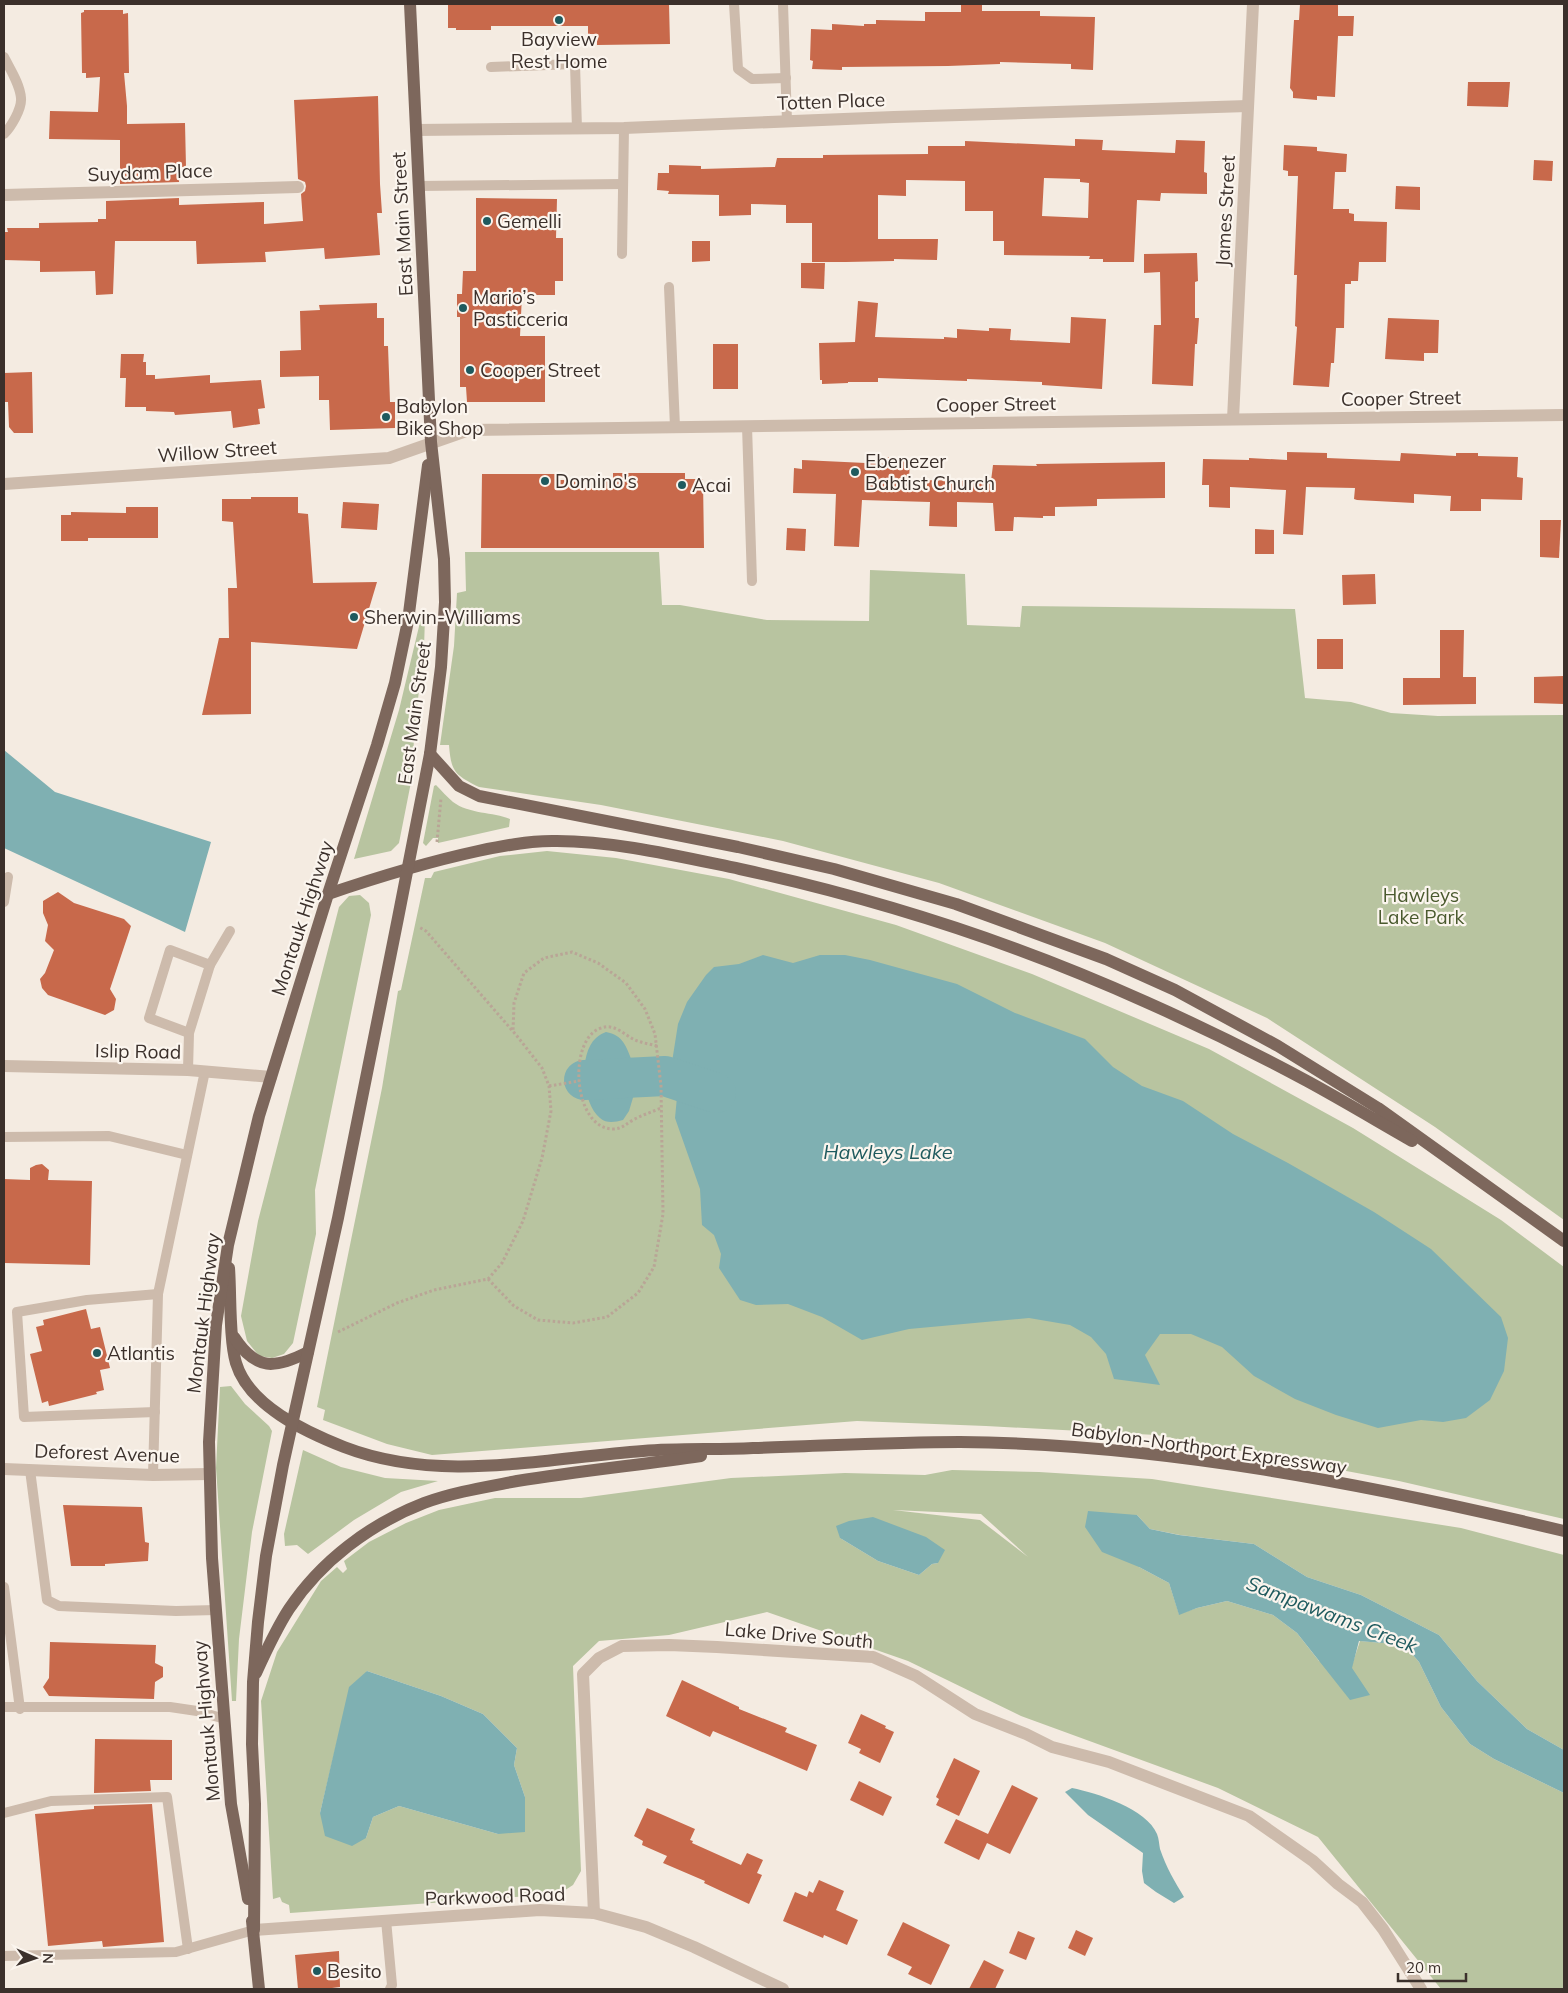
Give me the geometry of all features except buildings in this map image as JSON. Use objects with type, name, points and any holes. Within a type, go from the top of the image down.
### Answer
[{"type":"main road","name":"East Main Street","points":[[408,868],[430,754],[442,659],[445,584],[443,546],[431,442],[410,4]]},
{"type":"main road","name":"East Main Street","points":[[392,692],[408,621],[431,442]]},
{"type":"main road","name":"Montauk Highway","points":[[254,1930],[231,1804],[216,1610],[209,1474],[212,1365],[219,1302],[228,1245],[249,1155],[271,1077],[377,745],[392,692]]},
{"type":"main road","points":[[430,754],[459,786],[479,796],[738,847],[834,869],[938,898],[1067,944],[1175,990],[1244,1026],[1378,1108],[1564,1242]]},
{"type":"main road","points":[[328,894],[408,868],[498,847],[532,842],[571,842],[671,855],[778,877],[913,916],[999,944],[1138,998],[1306,1080],[1466,1172]]},
{"type":"main road","name":"Montauk Highway","points":[[259,1989],[254,1930],[255,1804],[252,1744],[253,1682],[266,1556],[292,1423],[352,1152],[408,868]]},
{"type":"main road","points":[[228,1245],[236,1363],[250,1387],[272,1409],[292,1423],[344,1447],[388,1461],[412,1465],[487,1465],[644,1451],[755,1448]]},
{"type":"main road","points":[[233,1335],[248,1355],[256,1361],[265,1364],[282,1363],[308,1352]]},
{"type":"main road","name":"Babylon-Northport Expressway","points":[[755,1448],[878,1442],[960,1442],[1042,1445],[1123,1452],[1210,1462],[1387,1492],[1564,1530]]},
{"type":"main road","points":[[253,1682],[277,1629],[308,1585],[337,1555],[367,1532],[404,1511],[445,1496],[494,1485],[755,1448]]},
{"type":"street","name":"James Street","points":[[1233,419],[1253,4]]},
{"type":"street","name":"Totten Place","points":[[416,130],[624,128],[1248,106]]},
{"type":"street","name":"Suydam Place","points":[[4,195],[298,187]]},
{"type":"street","name":"Cooper Street","points":[[431,442],[469,430],[1564,414]]},
{"type":"street","name":"Willow Street","points":[[4,484],[389,458],[431,442]]},
{"type":"street","name":"Islip Road","points":[[4,1064],[188,1070],[271,1077]]},
{"type":"street","name":"Deforest Avenue","points":[[4,1469],[152,1475],[209,1474]]},
{"type":"street","name":"Lake Drive South","points":[[594,1913],[583,1674],[599,1658],[622,1646],[669,1645],[873,1657],[916,1676],[975,1714],[1026,1734],[1052,1747],[1109,1762],[1249,1816],[1313,1861],[1338,1884],[1362,1902],[1382,1929],[1420,1989]]},
{"type":"street","name":"Parkwood Road","points":[[254,1930],[540,1910],[594,1913],[646,1927],[694,1947],[783,1989]]},
{"type":"lane","points":[[734,4],[738,69],[752,79],[786,78]]},
{"type":"lane","points":[[783,4],[787,121]]},
{"type":"lane","points":[[4,57],[14,76],[21,99],[12,126],[4,134]]},
{"type":"lane","points":[[491,67],[575,64],[577,129]]},
{"type":"lane","points":[[622,254],[624,128]]},
{"type":"lane","points":[[419,186],[623,184]]},
{"type":"lane","points":[[668,287],[675,427]]},
{"type":"lane","points":[[747,426],[752,581]]},
{"type":"lane","points":[[4,902],[8,877]]},
{"type":"lane","points":[[188,1070],[189,1033],[210,965],[230,931]]},
{"type":"lane","points":[[189,1033],[149,1018],[154,1001],[170,950],[210,965]]},
{"type":"lane","points":[[152,1475],[158,1294],[204,1071]]},
{"type":"lane","points":[[4,1137],[108,1136],[188,1155]]},
{"type":"lane","points":[[155,1412],[24,1418],[17,1312],[87,1300],[158,1294]]},
{"type":"lane","points":[[30,1470],[47,1600],[59,1606],[176,1611],[216,1610]]},
{"type":"lane","points":[[4,1587],[20,1709]]},
{"type":"lane","points":[[4,1707],[20,1709],[170,1707],[197,1711],[225,1719]]},
{"type":"lane","points":[[4,1813],[52,1801],[167,1797],[188,1949]]},
{"type":"lane","points":[[386,1920],[392,1985],[390,1989]]},
{"type":"lane","points":[[4,1956],[172,1952],[254,1930]]},
{"type":"path","points":[[437,842],[442,790]]},
{"type":"path","points":[[338,1332],[397,1303],[434,1290],[488,1278],[502,1263],[523,1221],[542,1158],[551,1111],[549,1086],[542,1068],[513,1031],[426,931],[419,927]]},
{"type":"path","points":[[488,1278],[514,1306],[538,1320],[573,1323],[607,1317],[638,1293],[654,1267],[663,1214],[662,1108],[656,1034],[645,1009],[626,983],[598,963],[572,952],[544,958],[524,973],[514,1003],[513,1031]]},
{"type":"path","points":[[657,1046],[634,1039],[621,1030],[610,1026],[600,1028],[589,1035],[583,1048],[579,1081],[583,1102],[592,1120],[604,1127],[614,1129],[624,1127],[634,1119],[662,1108]]},
{"type":"path","points":[[549,1086],[579,1081]]},
{"type":"green space","name":"Hawleys Lake Park","points":[[465,552],[659,552],[662,605],[680,605],[767,620],[869,621],[870,570],[965,574],[967,625],[1020,627],[1022,606],[1295,609],[1305,698],[1351,702],[1391,713],[1438,716],[1564,715],[1564,1220],[1435,1127],[1267,1018],[1105,943],[939,883],[783,841],[601,805],[479,787],[459,776],[451,761],[449,745],[440,745],[454,646],[457,593],[466,591]]},
{"type":"green space","points":[[425,617],[424,648],[414,733],[413,772],[399,843],[391,851],[354,859],[399,710],[421,618]]},
{"type":"green space","points":[[436,785],[459,806],[510,819],[509,827],[438,843],[438,838],[433,838],[426,846],[423,843],[434,786]]},
{"type":"green space","points":[[547,851],[616,858],[729,879],[896,925],[1032,974],[1209,1049],[1353,1128],[1501,1220],[1564,1267],[1564,1519],[1399,1481],[1156,1435],[857,1421],[432,1455],[387,1444],[323,1420],[325,1410],[317,1407],[382,1088],[398,991],[401,990],[425,878],[431,878],[434,872],[500,856]]},
{"type":"green space","points":[[360,895],[369,903],[371,915],[315,1190],[316,1234],[293,1343],[284,1354],[272,1358],[259,1356],[247,1341],[241,1316],[258,1221],[339,907],[349,896]]},
{"type":"green space","points":[[231,1386],[245,1404],[272,1431],[252,1532],[239,1639],[236,1701],[232,1701],[216,1468],[220,1387]]},
{"type":"green space","points":[[303,1450],[341,1467],[385,1478],[438,1481],[401,1492],[354,1520],[308,1554],[297,1545],[285,1546],[284,1534]]},
{"type":"green space","points":[[952,1470],[1039,1472],[1152,1479],[1461,1528],[1564,1555],[1564,1750],[1527,1729],[1477,1681],[1439,1635],[1361,1595],[1307,1577],[1254,1544],[1180,1535],[1150,1529],[1137,1515],[1139,1567],[1169,1583],[1179,1614],[1227,1601],[1273,1615],[1297,1633],[1319,1661],[1351,1668],[1360,1641],[1382,1643],[1400,1640],[1419,1662],[1441,1707],[1470,1744],[1494,1759],[1564,1793],[1564,1989],[1441,1989],[1318,1837],[1218,1788],[1021,1716],[908,1661],[767,1612],[669,1635],[599,1641],[573,1666],[581,1871],[573,1885],[559,1894],[290,1913],[289,1905],[282,1902],[280,1897],[273,1899],[261,1701],[277,1652],[321,1581],[337,1567],[343,1573],[347,1569],[344,1561],[369,1542],[406,1523],[439,1510],[495,1498],[581,1498],[731,1478],[845,1473],[925,1475]],"holes":[[[893,1510],[981,1514],[1028,1557],[980,1520]],[[840,1538],[938,1563],[932,1564],[919,1575],[878,1561]],[[367,1671],[441,1696],[483,1714],[517,1748],[514,1765],[525,1797],[498,1834],[399,1806],[373,1817],[366,1838],[320,1813],[341,1725]]]},
{"type":"water","points":[[4,750],[55,792],[211,842],[185,932],[4,848]]},
{"type":"water","name":"Hawleys Lake","points":[[763,955],[793,963],[820,955],[845,955],[957,984],[1015,1013],[1085,1039],[1113,1067],[1142,1086],[1183,1101],[1233,1134],[1374,1212],[1431,1249],[1501,1317],[1508,1338],[1504,1371],[1490,1400],[1466,1418],[1443,1422],[1421,1420],[1378,1428],[1336,1415],[1295,1399],[1254,1376],[1222,1347],[1191,1334],[1160,1334],[1145,1355],[1160,1385],[1114,1379],[1106,1354],[1091,1337],[1070,1325],[1029,1318],[909,1329],[862,1340],[822,1317],[788,1304],[756,1305],[740,1300],[719,1268],[721,1254],[714,1235],[702,1225],[700,1189],[675,1118],[677,1097],[674,1086],[666,1085],[665,1065],[672,1062],[678,1024],[687,1002],[706,975],[714,967],[739,964]]},
{"type":"water","points":[[606,1032],[612,1033],[620,1039],[626,1046],[632,1061],[654,1066],[656,1085],[635,1091],[629,1111],[623,1120],[614,1122],[603,1120],[594,1111],[589,1101],[584,1078],[586,1055],[590,1045],[597,1037]]},
{"type":"water","points":[[1088,1511],[1137,1515],[1150,1529],[1179,1535],[1254,1544],[1307,1577],[1361,1595],[1439,1635],[1477,1681],[1527,1729],[1564,1750],[1564,1793],[1494,1759],[1470,1744],[1441,1707],[1419,1662],[1400,1640],[1382,1643],[1359,1641],[1352,1668],[1370,1695],[1350,1700],[1297,1633],[1273,1615],[1227,1601],[1197,1608],[1179,1615],[1169,1583],[1139,1567],[1102,1552],[1085,1527]]},
{"type":"water","points":[[873,1517],[926,1537],[945,1550],[938,1563],[932,1564],[919,1575],[878,1561],[840,1538],[836,1526],[849,1521]]},
{"type":"water","points":[[367,1671],[441,1696],[483,1714],[517,1748],[514,1765],[525,1797],[525,1832],[498,1834],[399,1806],[373,1817],[366,1838],[352,1846],[325,1836],[320,1813],[349,1687]]},
{"type":"water","points":[[1072,1788],[1107,1798],[1120,1804],[1143,1817],[1152,1825],[1157,1834],[1165,1862],[1184,1897],[1174,1903],[1144,1883],[1142,1871],[1143,1853],[1088,1815],[1065,1792]]},
{"type":"waterway","name":"Sampawams Creek","points":[[584,1080],[665,1076],[716,1093]]},
{"type":"place","name":"Bayview Rest Home","points":[[559,20]]},
{"type":"place","name":"Gemelli","points":[[487,221]]},
{"type":"place","name":"Mario’s Pasticceria","points":[[463,308]]},
{"type":"place","name":"Cooper Street","points":[[470,370]]},
{"type":"place","name":"Babylon Bike Shop","points":[[386,417]]},
{"type":"place","name":"Ebenezer Babtist Church","points":[[855,472]]},
{"type":"place","name":"Domino's","points":[[545,481]]},
{"type":"place","name":"Acai","points":[[682,485]]},
{"type":"place","name":"Sherwin-Williams","points":[[354,617]]},
{"type":"place","name":"Atlantis","points":[[97,1353]]},
{"type":"place","name":"Besito","points":[[317,1971]]}]
